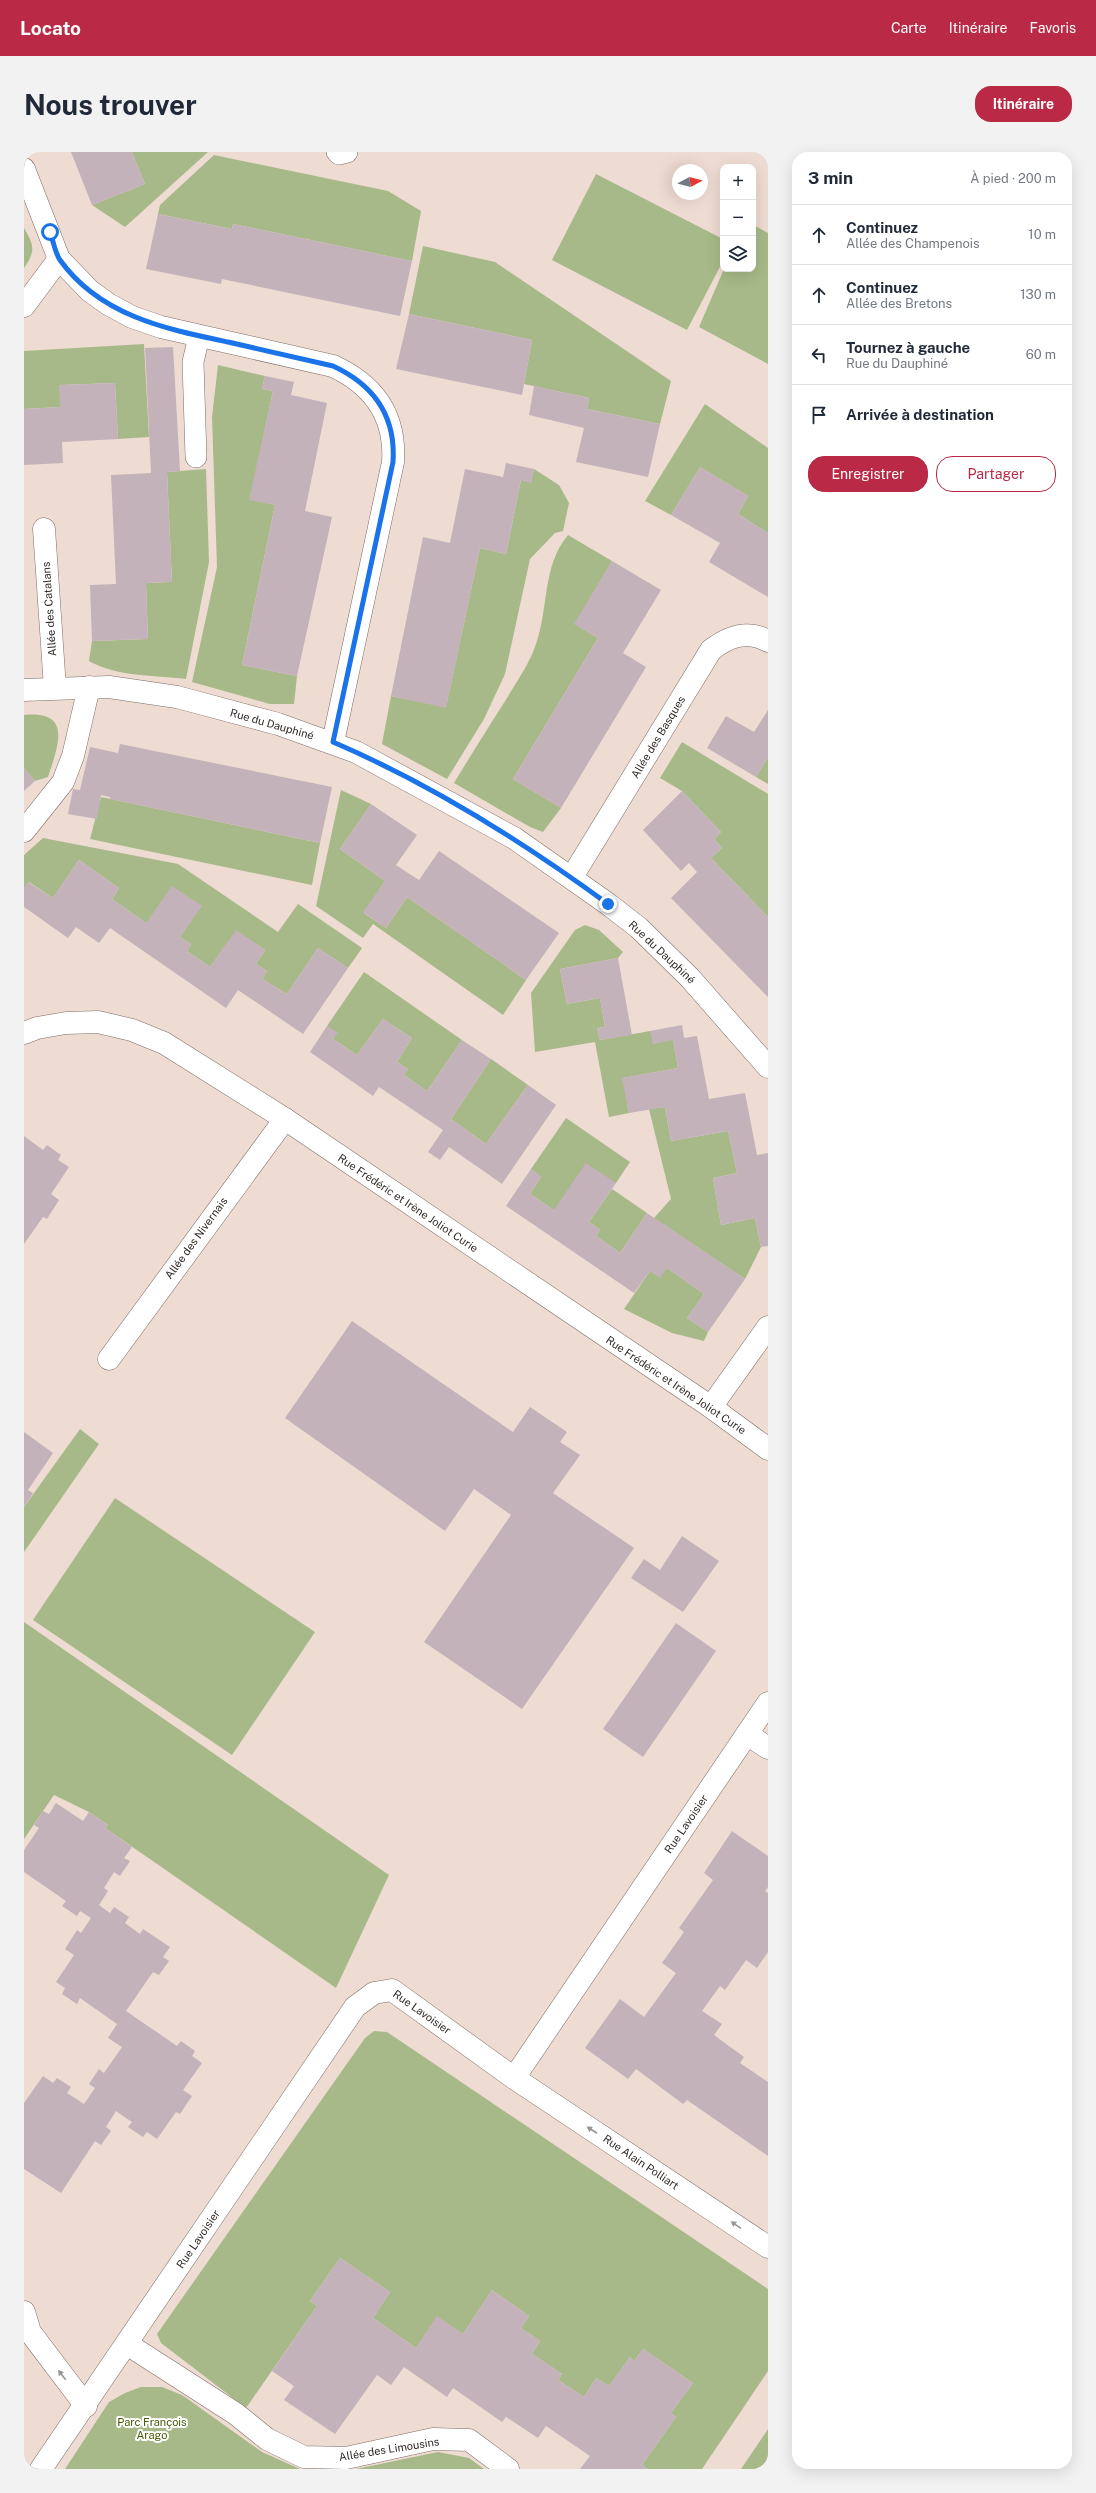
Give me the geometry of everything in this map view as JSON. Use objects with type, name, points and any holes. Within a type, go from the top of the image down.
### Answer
[{"type":"street","points":[[24,169],[59,259],[90,291],[132,317],[161,327],[333,366],[349,374],[365,386],[380,403],[394,441],[393,462],[333,742]]},
{"type":"street","points":[[24,306],[59,259]]},
{"type":"street","name":"Allée des Catalans","points":[[44,529],[55,688]]},
{"type":"street","name":"Allée des Basques","points":[[572,878],[711,650],[725,639],[744,634],[760,636],[768,641]]},
{"type":"street","points":[[24,830],[63,782],[73,756],[89,687]]},
{"type":"street","name":"Rue du Dauphiné","points":[[24,690],[109,687],[177,696],[278,724],[333,742],[461,807],[514,838],[572,878],[639,928],[690,978],[768,1067]]},
{"type":"street","name":"Rue Frédéric et Irène Joliot Curie","points":[[24,1033],[38,1028],[66,1023],[98,1022],[132,1030],[164,1043],[285,1119],[711,1407],[768,1449]]},
{"type":"street","name":"Allée des Nivernais","points":[[109,1359],[285,1119]]},
{"type":"street","points":[[711,1407],[768,1327]]},
{"type":"street","name":"Rue Lavoisier","points":[[41,2469],[86,2406],[355,2007],[374,1993],[392,1990],[514,2078],[768,1703]]},
{"type":"street","points":[[747,1734],[768,1748]]},
{"type":"street","name":"Rue Alain Polliart","points":[[514,2078],[768,2247]]},
{"type":"street","points":[[24,2312],[30,2332],[86,2406]]},
{"type":"street","name":"Allée des Limousins","points":[[127,2344],[236,2414],[267,2439],[304,2457],[346,2458],[433,2439],[469,2440],[508,2469]]},
{"type":"lane","points":[[337,152],[339,154],[347,152]]},
{"type":"lane","points":[[196,457],[193,362],[199,336]]},
{"type":"green space","points":[[132,152],[208,152],[125,227],[92,205],[145,184]]},
{"type":"green space","points":[[214,155],[388,191],[421,211],[412,261],[233,224],[232,229],[158,214],[160,205]]},
{"type":"green space","points":[[596,174],[720,237],[720,267],[687,330],[552,260]]},
{"type":"green space","points":[[756,227],[768,233],[768,364],[699,327],[723,272],[756,272]]},
{"type":"green space","points":[[24,228],[32,244],[32,252],[24,268]]},
{"type":"green space","points":[[423,246],[495,262],[671,381],[660,424],[587,409],[589,398],[524,384],[532,340],[409,314]]},
{"type":"green space","points":[[144,344],[149,437],[118,439],[115,383],[60,385],[60,407],[24,409],[24,351]]},
{"type":"green space","points":[[218,365],[265,376],[262,389],[273,391],[250,499],[275,505],[242,665],[297,676],[294,704],[270,704],[192,682],[217,567],[212,417]]},
{"type":"green space","points":[[705,404],[768,448],[768,533],[738,514],[748,496],[700,467],[671,515],[645,501]]},
{"type":"green space","points":[[206,469],[209,562],[186,679],[124,673],[111,670],[89,661],[92,641],[148,639],[146,583],[172,582],[167,472]]},
{"type":"green space","points":[[534,469],[559,485],[569,503],[563,531],[555,533],[530,559],[505,674],[484,719],[447,779],[382,744],[391,696],[446,707],[480,548],[506,554],[521,480],[531,482]]},
{"type":"green space","points":[[568,535],[612,561],[575,624],[598,638],[513,779],[561,808],[543,832],[530,827],[454,783],[530,658],[540,630],[547,587],[554,560]]},
{"type":"green space","points":[[24,715],[40,715],[50,718],[56,724],[58,732],[58,742],[48,777],[35,781],[24,768]]},
{"type":"green space","points":[[682,742],[768,794],[768,917],[711,858],[722,848],[714,839],[721,832],[682,791],[660,778]]},
{"type":"green space","points":[[768,757],[768,784],[756,777]]},
{"type":"green space","points":[[341,790],[371,804],[340,849],[385,881],[364,913],[386,928],[407,897],[526,980],[503,1015],[373,924],[363,938],[316,906]]},
{"type":"green space","points":[[101,797],[320,843],[312,885],[90,839]]},
{"type":"green space","points":[[43,838],[178,864],[278,932],[298,904],[362,948],[348,968],[318,948],[287,994],[262,979],[267,971],[256,964],[265,950],[236,931],[210,967],[187,951],[191,944],[180,937],[201,906],[146,923],[112,899],[119,888],[79,860],[53,898],[29,882],[24,888],[24,855]]},
{"type":"green space","points":[[585,925],[599,930],[623,952],[618,958],[560,969],[567,1004],[600,998],[605,1027],[597,1028],[600,1040],[650,1031],[673,1040],[678,1068],[623,1078],[629,1113],[609,1117],[595,1042],[535,1052],[531,993],[575,930]]},
{"type":"green space","points":[[364,972],[462,1040],[427,1091],[404,1075],[408,1069],[397,1062],[412,1038],[383,1019],[357,1055],[333,1039],[337,1033],[327,1026]]},
{"type":"green space","points":[[491,1059],[528,1085],[486,1144],[451,1119]]},
{"type":"green space","points":[[665,1107],[671,1141],[728,1131],[737,1173],[713,1178],[721,1225],[755,1218],[761,1247],[745,1279],[654,1218],[671,1199],[649,1109]]},
{"type":"green space","points":[[566,1118],[630,1162],[616,1183],[554,1210],[530,1194],[541,1177],[531,1169]]},
{"type":"green space","points":[[612,1189],[647,1213],[620,1253],[596,1236],[600,1230],[589,1222]]},
{"type":"green space","points":[[667,1268],[704,1294],[687,1318],[708,1332],[704,1341],[672,1333],[624,1309],[650,1271]]},
{"type":"green space","points":[[80,1429],[99,1444],[24,1552],[24,1507]]},
{"type":"green space","points":[[115,1498],[315,1632],[232,1755],[33,1620]]},
{"type":"green space","points":[[24,1622],[389,1875],[336,1988],[105,1828],[108,1825],[89,1812],[54,1795],[24,1839]]},
{"type":"green space","points":[[374,2031],[387,2032],[768,2289],[768,2371],[702,2469],[648,2469],[642,2465],[676,2417],[671,2413],[693,2383],[643,2349],[634,2361],[630,2357],[609,2386],[596,2378],[584,2397],[558,2380],[562,2374],[532,2354],[540,2341],[521,2328],[529,2316],[492,2290],[463,2334],[437,2317],[416,2348],[373,2318],[390,2292],[340,2258],[310,2301],[317,2306],[246,2408],[161,2343],[157,2334],[365,2038]]},
{"type":"green space","name":"Parc François Arago","points":[[141,2387],[162,2387],[182,2395],[262,2452],[300,2469],[65,2469],[109,2402],[125,2393]]},
{"type":"green space","points":[[768,2429],[768,2469],[741,2469]]},
{"type":"green space","points":[[438,2452],[469,2458],[484,2469],[356,2469]]},
{"type":"building","points":[[71,152],[132,152],[145,184],[92,205]]},
{"type":"building","points":[[158,214],[232,229],[233,224],[412,261],[400,316],[222,279],[221,284],[146,269]]},
{"type":"building","points":[[409,314],[532,340],[522,395],[396,369]]},
{"type":"building","points":[[173,347],[180,471],[167,472],[172,582],[146,583],[148,639],[92,641],[90,585],[116,584],[111,475],[151,473],[145,348]]},
{"type":"building","points":[[265,376],[294,382],[291,395],[327,403],[305,511],[332,517],[297,676],[242,665],[275,505],[249,500],[273,391],[262,389]]},
{"type":"building","points":[[115,383],[118,439],[62,442],[63,463],[24,465],[24,409],[60,407],[59,385]]},
{"type":"building","points":[[534,386],[589,398],[587,409],[660,424],[648,477],[576,462],[584,428],[529,415]]},
{"type":"building","points":[[506,463],[534,469],[531,483],[521,480],[506,554],[480,548],[446,708],[391,696],[423,537],[450,543],[465,469],[503,477]]},
{"type":"building","points":[[700,467],[748,496],[738,514],[768,533],[768,597],[709,562],[720,543],[671,515]]},
{"type":"building","points":[[612,561],[661,590],[623,653],[646,667],[561,808],[513,779],[598,638],[574,624]]},
{"type":"building","points":[[768,710],[768,757],[756,777],[707,748],[726,716],[754,732]]},
{"type":"building","points":[[120,744],[332,787],[320,843],[110,799],[110,797],[101,795],[97,819],[68,814],[73,789],[80,790],[90,747],[118,753]]},
{"type":"building","points":[[24,768],[35,781],[24,791]]},
{"type":"building","points":[[682,791],[721,832],[714,839],[722,848],[711,858],[768,917],[768,997],[671,898],[697,872],[689,863],[681,871],[643,830]]},
{"type":"building","points":[[371,804],[417,835],[396,865],[419,880],[439,851],[559,933],[526,980],[407,897],[386,928],[363,912],[385,881],[340,849]]},
{"type":"building","points":[[79,860],[119,888],[112,899],[146,923],[172,886],[202,906],[180,937],[191,944],[187,951],[210,967],[236,930],[265,950],[256,964],[267,971],[262,979],[287,994],[318,948],[348,968],[303,1034],[238,990],[226,1008],[110,928],[99,943],[76,927],[68,938],[24,907],[24,888],[28,882],[53,898]]},
{"type":"building","points":[[618,958],[632,1035],[600,1040],[597,1028],[605,1027],[600,998],[567,1004],[560,969]]},
{"type":"building","points":[[383,1019],[412,1038],[397,1062],[408,1069],[404,1075],[427,1091],[462,1040],[491,1059],[451,1119],[486,1144],[528,1085],[556,1105],[502,1184],[449,1147],[440,1160],[428,1152],[443,1130],[379,1087],[373,1096],[310,1052],[327,1026],[338,1033],[333,1039],[357,1055]]},
{"type":"building","points":[[682,1025],[684,1038],[697,1036],[709,1099],[745,1093],[757,1155],[768,1153],[768,1246],[761,1247],[755,1218],[721,1225],[713,1178],[737,1173],[728,1131],[671,1141],[665,1107],[629,1113],[622,1078],[678,1068],[673,1040],[653,1044],[650,1031]]},
{"type":"building","points":[[24,1136],[43,1150],[47,1145],[61,1155],[58,1160],[69,1167],[51,1194],[59,1200],[47,1219],[43,1217],[24,1244]]},
{"type":"building","points":[[586,1163],[616,1183],[589,1222],[600,1230],[596,1236],[620,1253],[647,1213],[745,1279],[708,1332],[687,1318],[704,1294],[667,1268],[660,1278],[650,1271],[634,1293],[506,1206],[531,1169],[541,1177],[530,1194],[554,1210]]},
{"type":"building","points":[[352,1321],[513,1432],[530,1407],[567,1432],[560,1442],[580,1455],[553,1493],[634,1548],[522,1709],[424,1642],[511,1515],[474,1489],[445,1531],[285,1418]]},
{"type":"building","points":[[24,1432],[53,1453],[28,1490],[33,1493],[24,1507]]},
{"type":"building","points":[[682,1536],[719,1561],[683,1612],[631,1578],[644,1559],[660,1570]]},
{"type":"building","points":[[676,1623],[716,1651],[643,1757],[603,1729]]},
{"type":"building","points":[[56,1803],[83,1821],[89,1812],[108,1825],[105,1828],[132,1847],[124,1858],[130,1861],[120,1876],[114,1872],[104,1888],[108,1891],[99,1905],[110,1913],[114,1907],[129,1917],[125,1923],[140,1934],[143,1929],[170,1947],[163,1957],[169,1961],[159,1975],[153,1972],[126,2011],[177,2046],[181,2041],[195,2051],[192,2056],[202,2063],[183,2090],[192,2096],[180,2114],[176,2112],[157,2139],[147,2132],[143,2137],[128,2127],[132,2122],[116,2111],[106,2127],[111,2131],[101,2145],[95,2141],[61,2193],[24,2169],[24,2103],[43,2076],[53,2083],[57,2078],[71,2087],[67,2093],[84,2104],[95,2088],[89,2084],[99,2069],[104,2073],[122,2047],[108,2038],[117,2024],[80,1998],[77,2004],[62,1994],[65,1988],[56,1982],[74,1955],[65,1949],[77,1930],[81,1933],[91,1918],[80,1911],[77,1916],[62,1906],[66,1901],[24,1872],[24,1850],[39,1828],[34,1825],[43,1811],[49,1814]]},
{"type":"building","points":[[732,1831],[768,1856],[768,1887],[765,1891],[768,1893],[768,1952],[757,1968],[746,1960],[725,1990],[720,1986],[702,2011],[722,2024],[714,2035],[744,2057],[740,2063],[768,2082],[768,2156],[687,2100],[683,2104],[636,2069],[628,2079],[585,2048],[620,1999],[644,2017],[676,1973],[662,1963],[684,1932],[679,1928],[713,1880],[704,1873]]},
{"type":"building","points":[[340,2258],[390,2292],[373,2318],[416,2348],[437,2316],[463,2334],[492,2290],[529,2316],[521,2328],[540,2341],[532,2354],[562,2374],[558,2380],[584,2397],[596,2378],[609,2386],[630,2357],[634,2361],[643,2349],[693,2383],[671,2413],[676,2417],[642,2465],[648,2469],[580,2469],[590,2456],[546,2426],[538,2438],[506,2417],[502,2422],[453,2388],[447,2397],[404,2367],[391,2385],[377,2375],[335,2434],[284,2400],[294,2386],[272,2371],[317,2306],[310,2301]]},
{"type":"route","points":[[50,232],[59,259],[78,279],[90,291],[108,304],[132,317],[161,327],[333,366],[349,374],[365,386],[380,403],[394,441],[393,462],[333,742],[356,752],[461,807],[514,838],[608,904]]}]
